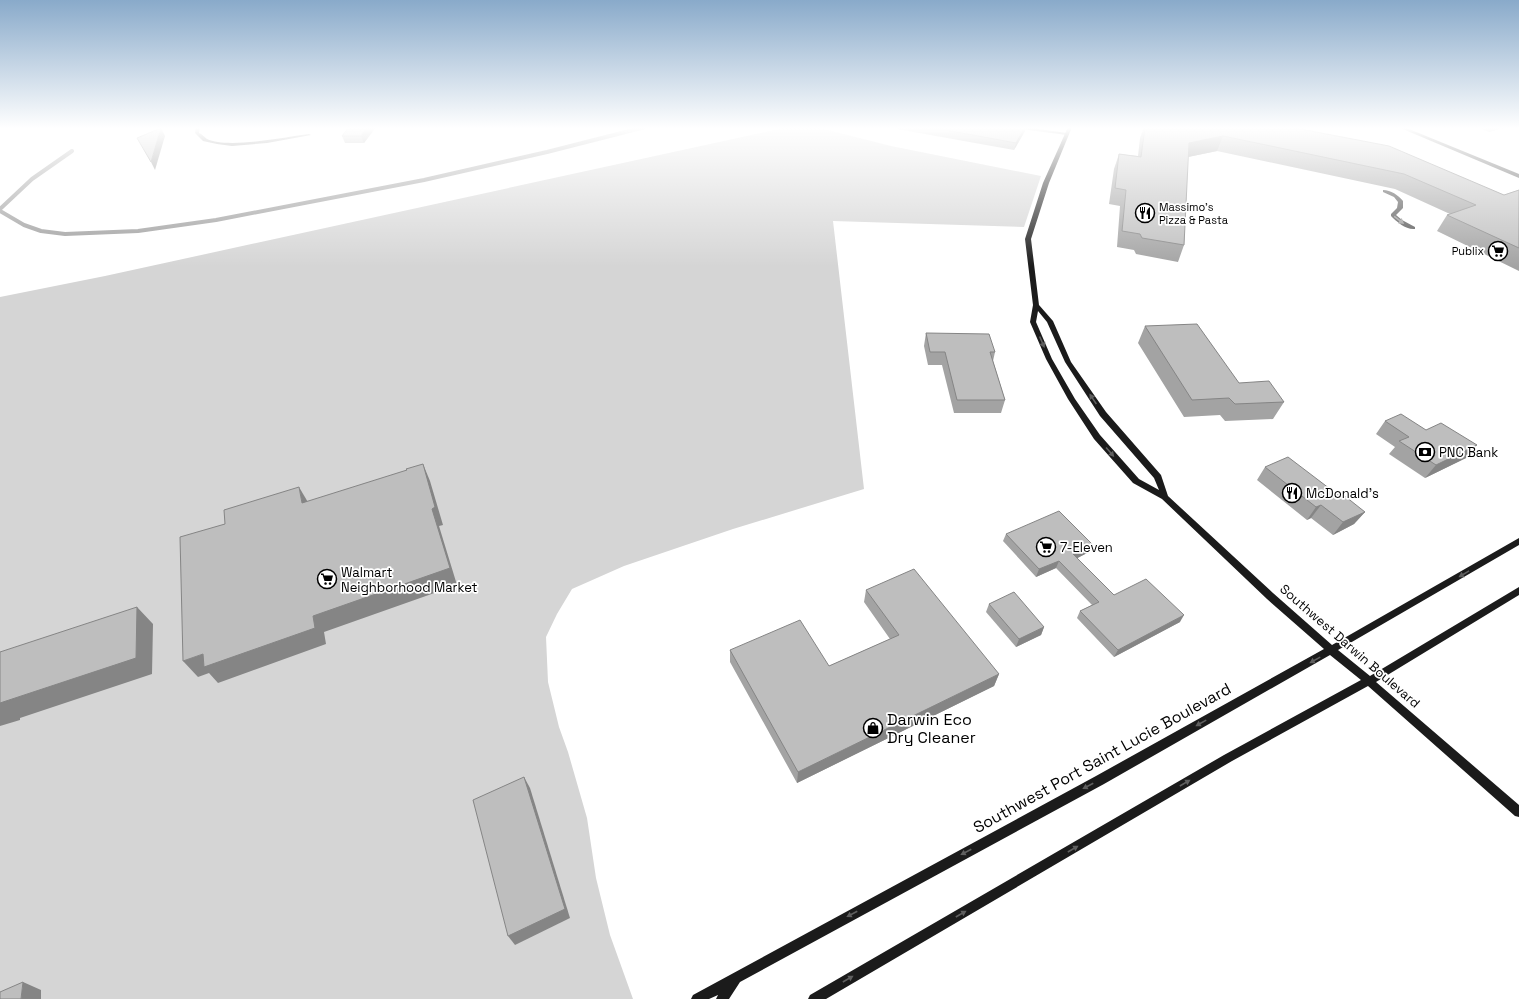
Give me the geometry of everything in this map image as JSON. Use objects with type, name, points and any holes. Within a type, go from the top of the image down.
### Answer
[{"type":"street","name":"Southwest Darwin Boulevard","points":[[1050,174],[1028,239],[1036,305],[1034,322],[1049,359],[1072,399],[1097,437],[1136,481],[1165,497],[1270,596],[1331,650],[1370,681],[1519,812]]},
{"type":"street","points":[[1385,190],[1396,196],[1401,202],[1400,208],[1393,215],[1400,221],[1413,228]]},
{"type":"street","name":"Southwest Darwin Boulevard","points":[[1036,305],[1050,321],[1068,362],[1103,414],[1158,477],[1165,497]]},
{"type":"street","name":"Southwest Port Saint Lucie Boulevard","points":[[697,999],[1100,780],[1331,650],[1519,541]]},
{"type":"street","points":[[814,999],[1228,758],[1370,681],[1519,591]]},
{"type":"street","points":[[722,999],[738,976]]},
{"type":"shaded area","points":[[574,174],[1029,174],[1041,176],[1024,227],[833,221],[864,489],[733,529],[624,566],[572,589],[557,614],[546,637],[548,682],[559,727],[568,752],[587,818],[596,878],[610,935],[633,999],[0,999],[0,297],[105,276]]},
{"type":"building","points":[[1117,174],[1187,174],[1184,245],[1142,238],[1140,234],[1122,231],[1126,190],[1115,188]]},
{"type":"building","points":[[1402,174],[1454,174],[1504,195],[1519,190],[1519,248],[1447,215],[1476,205]]},
{"type":"building","points":[[1197,324],[1239,383],[1269,381],[1284,402],[1235,404],[1229,398],[1192,400],[1145,326]]},
{"type":"building","points":[[926,333],[989,334],[995,352],[990,352],[1005,400],[957,400],[945,352],[930,352]]},
{"type":"building","points":[[1401,414],[1426,430],[1441,423],[1477,445],[1436,465],[1399,441],[1409,437],[1385,421]]},
{"type":"building","points":[[1288,457],[1338,495],[1341,493],[1365,512],[1343,522],[1321,505],[1316,507],[1265,467]]},
{"type":"building","name":"Walmart Neighborhood Market","points":[[423,464],[435,507],[432,509],[450,568],[313,616],[315,628],[204,667],[203,654],[183,661],[180,537],[225,524],[224,510],[299,487],[302,503]]},
{"type":"building","points":[[1059,511],[1093,545],[1073,554],[1114,595],[1146,579],[1184,615],[1118,650],[1080,611],[1099,602],[1059,561],[1039,569],[1006,534]]},
{"type":"building","points":[[914,569],[999,674],[798,772],[730,650],[800,620],[829,666],[899,635],[866,590]]},
{"type":"building","points":[[1014,592],[1044,627],[1019,639],[989,604]]},
{"type":"building","points":[[137,607],[136,658],[0,703],[0,652]]},
{"type":"building","points":[[524,777],[565,909],[508,936],[473,800]]},
{"type":"building","points":[[23,982],[21,999],[0,999],[0,992]]},
{"type":"waterway","points":[[0,209],[40,174]]},
{"type":"waterway","points":[[0,211],[24,225],[41,231],[65,234],[138,231],[216,220],[452,174]]},
{"type":"place","name":"Massimo's Pizza & Pasta","points":[[1145,213]]},
{"type":"place","name":"Publix","points":[[1498,251]]},
{"type":"place","name":"PNC Bank","points":[[1425,452]]},
{"type":"place","name":"McDonald's","points":[[1292,493]]},
{"type":"place","name":"7-Eleven","points":[[1046,547]]},
{"type":"place","name":"Walmart Neighborhood Market","points":[[327,579]]},
{"type":"place","name":"Darwin Eco Dry Cleaner","points":[[873,728]]}]
